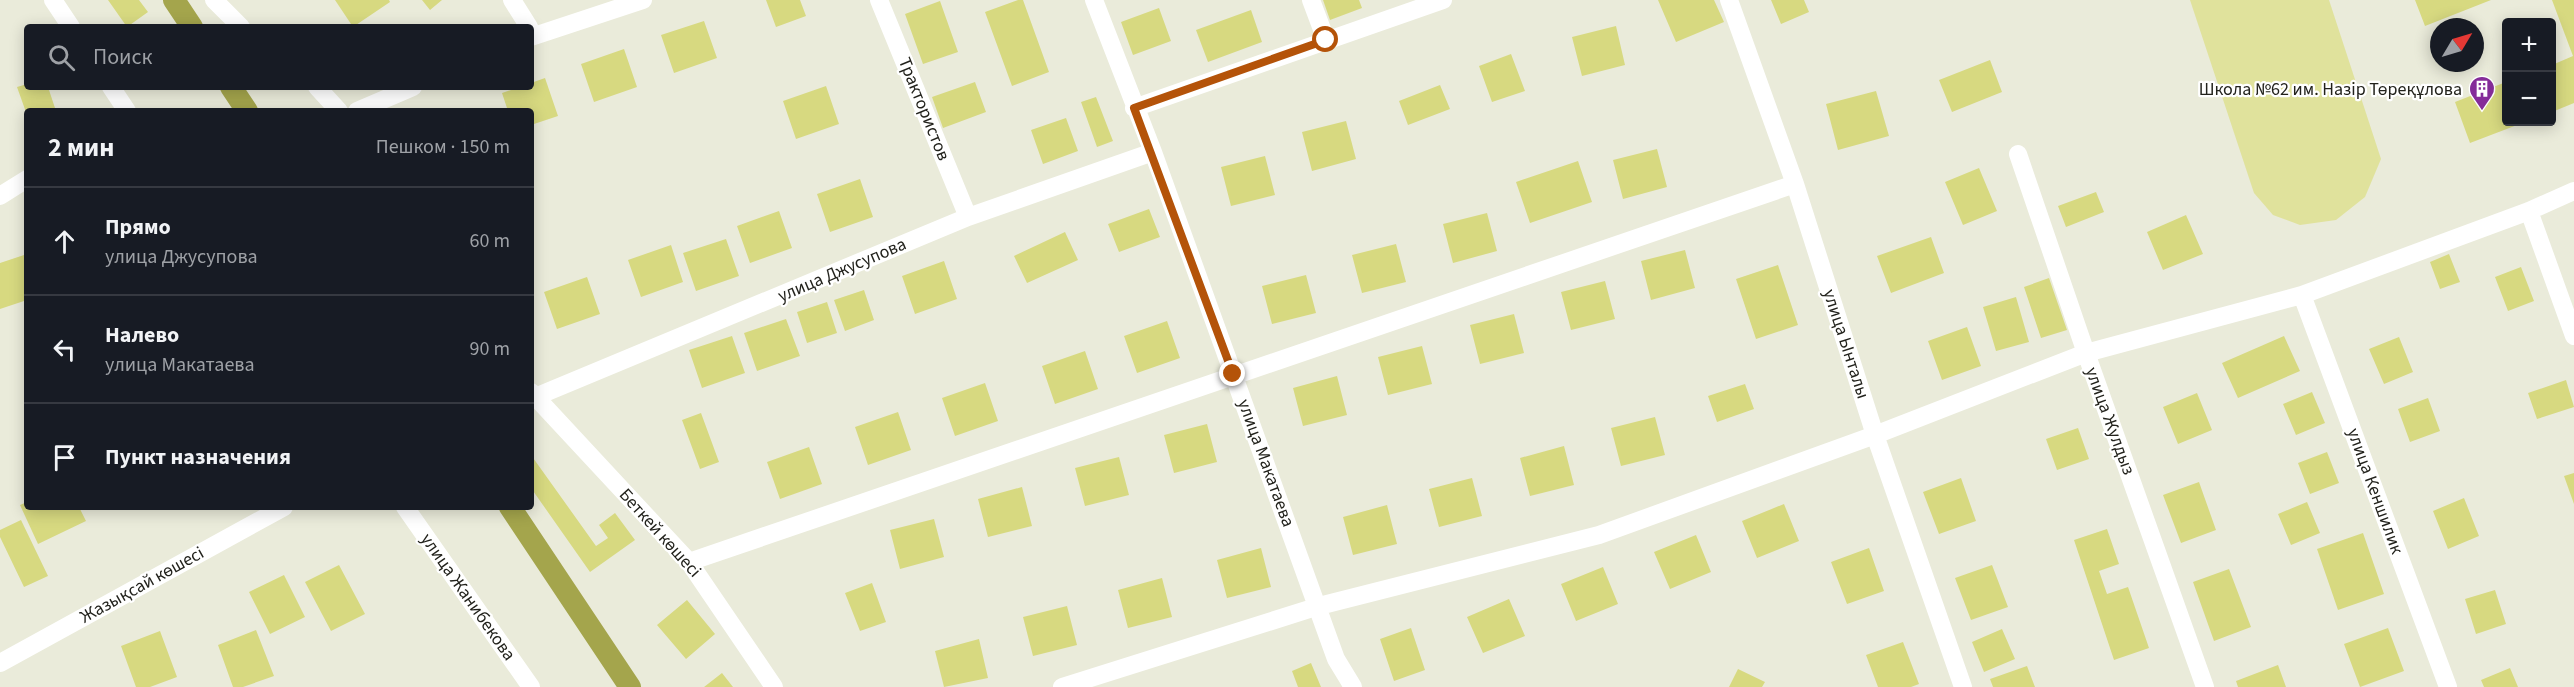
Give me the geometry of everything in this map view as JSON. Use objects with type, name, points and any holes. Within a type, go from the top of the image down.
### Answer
[{"type":"street","points":[[53,0],[69,24]]},
{"type":"street","points":[[214,0],[238,24]]},
{"type":"street","points":[[512,0],[526,24]]},
{"type":"street","points":[[534,31],[643,0]]},
{"type":"street","name":"Трактористов","points":[[879,0],[968,217]]},
{"type":"street","name":"улица Макатаева","points":[[1094,0],[1319,606],[1336,659],[1353,687]]},
{"type":"street","points":[[1311,0],[1326,40]]},
{"type":"street","points":[[1134,108],[1443,0]]},
{"type":"street","name":"улица Ынталы","points":[[1729,0],[1795,184],[1875,435],[1963,687]]},
{"type":"street","points":[[113,90],[125,108]]},
{"type":"street","points":[[320,90],[336,108]]},
{"type":"street","points":[[364,108],[406,90]]},
{"type":"street","name":"улица Джусупова","points":[[534,395],[968,217],[1152,152]]},
{"type":"street","name":"улица Жулдыз","points":[[2018,154],[2205,687]]},
{"type":"street","points":[[0,196],[24,182]]},
{"type":"street","points":[[689,562],[1233,374],[1795,184]]},
{"type":"street","points":[[1062,687],[1319,606],[1599,535],[1875,435],[2086,353],[2302,295],[2529,211],[2574,191]]},
{"type":"street","points":[[2529,211],[2574,336]]},
{"type":"street","name":"улица Кеншилик","points":[[2302,295],[2448,687]]},
{"type":"street","name":"Беткей көшесі","points":[[534,396],[689,562],[774,687]]},
{"type":"street","name":"Жазықсай көшесі","points":[[0,663],[279,510]]},
{"type":"street","name":"улица Жанибекова","points":[[407,510],[531,687]]},
{"type":"green space","points":[[2190,0],[2329,0],[2381,159],[2365,197],[2336,220],[2300,225],[2273,215],[2254,193]]},
{"type":"building","points":[[108,0],[139,0],[148,12],[131,24],[125,24]]},
{"type":"building","points":[[335,0],[389,0],[390,2],[357,24],[351,24]]},
{"type":"building","points":[[422,0],[442,0],[430,10]]},
{"type":"building","points":[[766,0],[800,0],[806,16],[776,27]]},
{"type":"building","points":[[1023,0],[1049,72],[1012,86],[985,12]]},
{"type":"building","points":[[1323,0],[1359,0],[1362,8],[1330,20]]},
{"type":"building","points":[[1658,0],[1714,0],[1724,22],[1676,42]]},
{"type":"building","points":[[1771,0],[1804,0],[1809,12],[1781,24]]},
{"type":"building","name":"Школа №62 им. Назір Төреқұлова","points":[[2415,0],[2491,0],[2445,18],[2430,18],[2430,24],[2425,26]]},
{"type":"building","points":[[2552,0],[2574,0],[2574,103],[2556,110],[2556,63],[2573,56]]},
{"type":"building","points":[[940,1],[958,52],[923,64],[905,14]]},
{"type":"building","points":[[1159,8],[1171,41],[1133,55],[1121,22]]},
{"type":"building","points":[[1251,10],[1262,42],[1208,62],[1196,30]]},
{"type":"building","points":[[704,21],[717,58],[674,73],[661,35]]},
{"type":"building","points":[[1616,26],[1625,65],[1582,76],[1572,37]]},
{"type":"building","points":[[624,49],[637,87],[594,102],[581,64]]},
{"type":"building","points":[[1511,54],[1525,91],[1492,102],[1479,66]]},
{"type":"building","points":[[1990,60],[2002,92],[1952,112],[1939,80]]},
{"type":"building","points":[[545,78],[558,116],[534,124],[534,108],[507,108],[502,93],[511,90],[534,90],[534,82]]},
{"type":"building","points":[[975,82],[986,112],[943,128],[932,97]]},
{"type":"building","name":"Школа №62 им. Назір Төреқұлова","points":[[2502,84],[2502,126],[2515,126],[2470,143],[2455,102]]},
{"type":"building","points":[[24,85],[24,90],[49,90],[55,108],[24,108],[17,87]]},
{"type":"building","points":[[1440,85],[1450,109],[1408,125],[1399,101]]},
{"type":"building","points":[[826,86],[839,124],[796,139],[783,101]]},
{"type":"building","points":[[1876,91],[1889,136],[1838,150],[1826,104]]},
{"type":"building","points":[[1096,97],[1113,141],[1097,147],[1081,102]]},
{"type":"building","points":[[1066,118],[1078,151],[1043,164],[1031,130]]},
{"type":"building","points":[[1346,121],[1356,159],[1312,171],[1302,132]]},
{"type":"building","points":[[1657,149],[1667,187],[1623,199],[1613,160]]},
{"type":"building","points":[[1265,156],[1275,195],[1231,206],[1221,167]]},
{"type":"building","points":[[1578,161],[1592,202],[1530,223],[1516,182]]},
{"type":"building","points":[[1979,168],[1997,211],[1963,225],[1945,182]]},
{"type":"building","points":[[860,179],[873,217],[830,232],[817,194]]},
{"type":"building","points":[[2096,192],[2104,212],[2066,227],[2058,206]]},
{"type":"building","points":[[1149,209],[1160,237],[1119,252],[1108,224]]},
{"type":"building","points":[[779,211],[792,248],[750,263],[737,226]]},
{"type":"building","points":[[1487,213],[1497,251],[1453,263],[1443,224]]},
{"type":"building","points":[[2186,215],[2203,254],[2163,270],[2147,232]]},
{"type":"building","points":[[1065,232],[1078,260],[1027,283],[1014,256]]},
{"type":"building","points":[[1931,237],[1944,273],[1891,293],[1877,256]]},
{"type":"building","points":[[726,239],[739,276],[696,291],[683,253]]},
{"type":"building","points":[[1396,244],[1406,282],[1362,293],[1352,255]]},
{"type":"building","points":[[671,245],[683,282],[641,297],[628,260]]},
{"type":"building","points":[[1685,250],[1695,288],[1651,300],[1641,261]]},
{"type":"building","points":[[2449,254],[2460,282],[2440,289],[2430,262]]},
{"type":"building","points":[[24,255],[24,301],[0,309],[0,263]]},
{"type":"building","points":[[944,261],[957,299],[915,314],[902,276]]},
{"type":"building","points":[[1778,265],[1798,325],[1756,339],[1736,279]]},
{"type":"building","points":[[2521,267],[2534,301],[2508,311],[2495,277]]},
{"type":"building","points":[[1306,275],[1316,313],[1272,324],[1262,286]]},
{"type":"building","points":[[587,277],[600,314],[557,329],[544,292]]},
{"type":"building","points":[[2049,278],[2067,330],[2041,338],[2024,287]]},
{"type":"building","points":[[1605,281],[1615,319],[1571,330],[1561,292]]},
{"type":"building","points":[[864,290],[874,320],[845,331],[834,300]]},
{"type":"building","points":[[2016,297],[2029,342],[1996,351],[1983,307]]},
{"type":"building","points":[[827,302],[837,333],[807,343],[797,312]]},
{"type":"building","points":[[1514,314],[1524,353],[1480,364],[1470,325]]},
{"type":"building","points":[[786,319],[800,356],[757,371],[744,333]]},
{"type":"building","points":[[1167,321],[1180,358],[1137,373],[1124,336]]},
{"type":"building","points":[[1967,327],[1981,366],[1942,380],[1928,341]]},
{"type":"building","points":[[732,336],[745,373],[702,388],[689,350]]},
{"type":"building","points":[[2284,336],[2300,371],[2238,398],[2222,363]]},
{"type":"building","points":[[2399,337],[2413,372],[2384,384],[2369,349]]},
{"type":"building","points":[[1422,346],[1432,384],[1388,395],[1378,357]]},
{"type":"building","points":[[1085,351],[1098,389],[1055,404],[1042,366]]},
{"type":"building","points":[[1337,376],[1347,415],[1303,426],[1293,388]]},
{"type":"building","points":[[2566,380],[2574,407],[2537,419],[2528,393]]},
{"type":"building","points":[[985,383],[998,421],[955,436],[942,398]]},
{"type":"building","points":[[1745,384],[1754,409],[1717,422],[1708,396]]},
{"type":"building","points":[[2312,392],[2325,423],[2296,435],[2283,404]]},
{"type":"building","points":[[2197,393],[2212,430],[2178,444],[2163,407]]},
{"type":"building","points":[[2428,398],[2440,431],[2410,442],[2398,409]]},
{"type":"building","points":[[898,412],[911,450],[868,465],[855,427]]},
{"type":"building","points":[[701,413],[719,462],[700,469],[682,420]]},
{"type":"building","points":[[1655,417],[1665,455],[1621,466],[1611,428]]},
{"type":"building","points":[[1207,424],[1217,462],[1174,473],[1164,435]]},
{"type":"building","points":[[2078,428],[2089,459],[2057,470],[2046,439]]},
{"type":"building","points":[[1564,446],[1574,485],[1530,496],[1520,458]]},
{"type":"building","points":[[809,447],[822,484],[780,499],[767,462]]},
{"type":"building","points":[[2327,452],[2339,483],[2310,494],[2298,463]]},
{"type":"building","points":[[1119,457],[1129,495],[1085,506],[1075,468]]},
{"type":"building","points":[[534,459],[596,546],[608,538],[599,525],[615,513],[635,540],[590,572],[534,492]]},
{"type":"building","points":[[2574,473],[2574,504],[2564,476]]},
{"type":"building","points":[[1472,478],[1482,516],[1439,527],[1429,489]]},
{"type":"building","points":[[1961,478],[1976,521],[1939,534],[1923,492]]},
{"type":"building","points":[[2199,482],[2216,530],[2181,543],[2163,495]]},
{"type":"building","points":[[1022,487],[1032,526],[988,537],[978,499]]},
{"type":"building","points":[[2464,498],[2479,536],[2448,549],[2433,511]]},
{"type":"building","points":[[2307,502],[2320,533],[2291,545],[2278,514]]},
{"type":"building","points":[[24,503],[24,510],[80,510],[86,521],[38,544],[20,505]]},
{"type":"building","points":[[1784,504],[1799,541],[1757,558],[1742,521]]},
{"type":"building","points":[[1387,505],[1397,544],[1353,555],[1343,517]]},
{"type":"building","points":[[934,519],[944,557],[900,569],[890,530]]},
{"type":"building","points":[[21,520],[48,576],[24,587],[0,537],[0,530]]},
{"type":"building","points":[[2107,529],[2119,564],[2099,571],[2107,594],[2128,587],[2149,648],[2114,660],[2074,540]]},
{"type":"building","points":[[2363,533],[2384,594],[2338,610],[2317,549]]},
{"type":"building","points":[[1696,535],[1711,572],[1670,589],[1654,552]]},
{"type":"building","points":[[1261,548],[1271,587],[1227,598],[1217,560]]},
{"type":"building","points":[[1869,548],[1884,591],[1847,604],[1831,562]]},
{"type":"building","points":[[339,565],[365,614],[331,631],[305,582]]},
{"type":"building","points":[[1992,565],[2008,607],[1971,620],[1955,578]]},
{"type":"building","points":[[1603,567],[1618,604],[1576,621],[1561,584]]},
{"type":"building","points":[[2229,569],[2251,627],[2214,641],[2193,582]]},
{"type":"building","points":[[284,575],[305,617],[270,634],[249,592]]},
{"type":"building","points":[[1162,578],[1172,617],[1128,628],[1118,590]]},
{"type":"building","points":[[872,583],[886,622],[860,631],[845,593]]},
{"type":"building","points":[[2495,590],[2506,624],[2476,634],[2465,599]]},
{"type":"building","points":[[1509,599],[1525,636],[1483,653],[1467,617]]},
{"type":"building","points":[[687,600],[715,634],[686,659],[657,625]]},
{"type":"building","points":[[1067,606],[1077,645],[1033,656],[1023,617]]},
{"type":"building","points":[[1411,628],[1425,670],[1394,681],[1380,639]]},
{"type":"building","points":[[2388,628],[2404,671],[2360,687],[2344,644]]},
{"type":"building","points":[[2002,629],[2015,659],[1984,672],[1972,642]]},
{"type":"building","points":[[256,630],[274,676],[243,687],[233,687],[218,645]]},
{"type":"building","points":[[160,631],[177,677],[150,687],[136,687],[121,646]]},
{"type":"building","points":[[979,639],[988,678],[944,687],[935,651]]},
{"type":"building","points":[[1903,642],[1919,684],[1911,687],[1878,687],[1866,655]]},
{"type":"building","points":[[1311,663],[1321,687],[1298,687],[1292,671]]},
{"type":"building","points":[[2278,665],[2286,687],[2238,687],[2236,681]]},
{"type":"building","points":[[2027,666],[2035,687],[1993,687],[1990,679]]},
{"type":"building","points":[[2510,668],[2518,687],[2484,687],[2481,680]]},
{"type":"building","points":[[1738,669],[1765,682],[1762,687],[1729,687]]},
{"type":"building","points":[[722,673],[733,687],[704,687]]},
{"type":"waterway","points":[[174,0],[190,24]]},
{"type":"waterway","points":[[233,90],[245,108]]},
{"type":"waterway","points":[[512,510],[630,687]]},
{"type":"place","name":"Школа №62 им. Назір Төреқұлова","points":[[2482,112]]},
{"type":"route","points":[[1233,374],[1134,108],[1326,40]]}]
